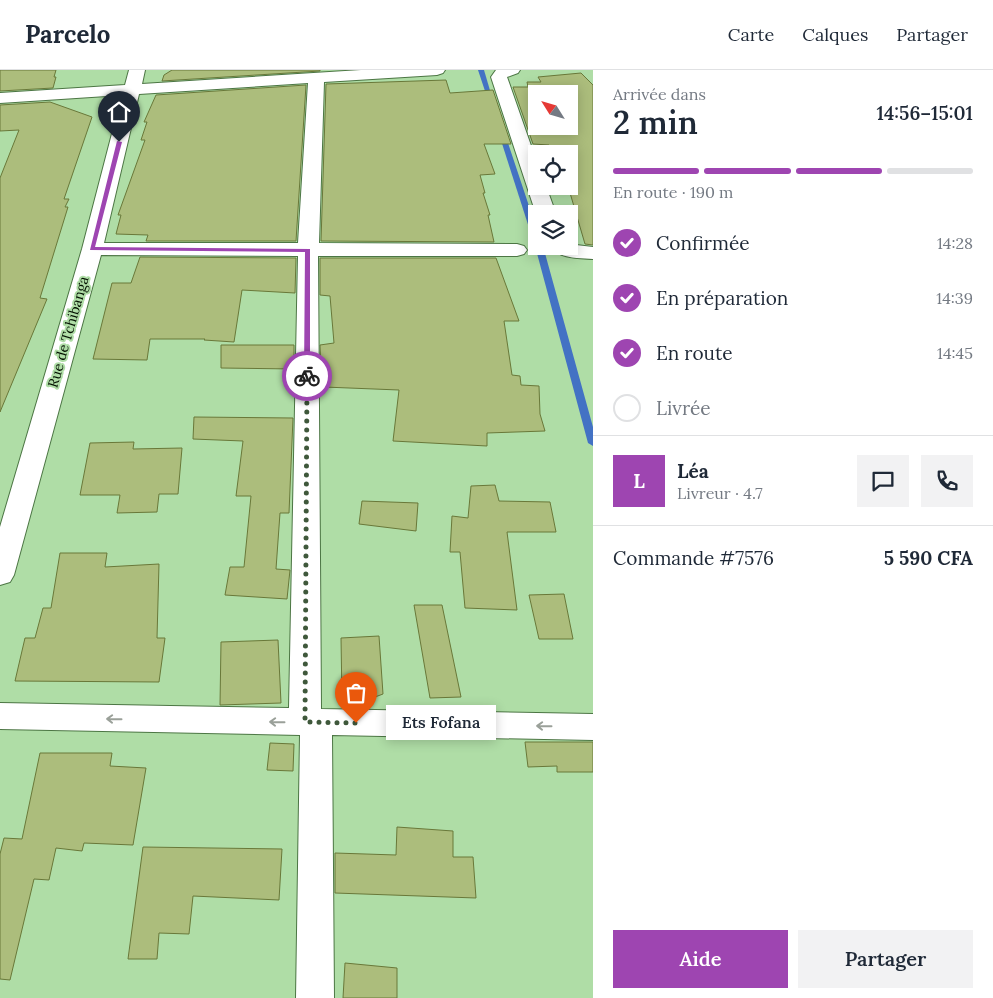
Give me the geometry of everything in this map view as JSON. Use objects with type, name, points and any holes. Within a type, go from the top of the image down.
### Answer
[{"type":"street","points":[[0,98],[135,79],[316,79],[437,70]]},
{"type":"street","points":[[512,70],[500,74],[498,77],[528,163]]},
{"type":"street","name":"Rue de Tchibanga","points":[[0,575],[92,249],[135,79]]},
{"type":"street","points":[[315,998],[308,250],[316,79]]},
{"type":"street","points":[[92,249],[517,250]]},
{"type":"street","points":[[578,252],[593,253]]},
{"type":"street","points":[[0,716],[593,727]]},
{"type":"building","points":[[0,70],[56,70],[54,77],[56,77],[53,88],[0,91]]},
{"type":"building","points":[[172,70],[320,71],[162,81],[164,75]]},
{"type":"building","points":[[581,73],[593,85],[593,245],[585,244],[578,220],[578,205],[574,205],[571,195],[578,195],[578,145],[533,144],[530,135],[578,135],[578,85],[528,85],[528,87],[527,82],[541,82],[538,77]]},
{"type":"building","points":[[446,80],[450,93],[493,90],[511,144],[484,144],[495,174],[480,175],[490,215],[488,215],[494,242],[321,241],[326,84]]},
{"type":"building","points":[[306,85],[296,241],[146,241],[148,235],[116,234],[121,215],[118,215],[145,140],[141,140],[147,122],[144,122],[156,95]]},
{"type":"building","points":[[513,87],[528,87],[528,130]]},
{"type":"building","points":[[50,102],[92,117],[64,199],[69,199],[65,207],[68,207],[40,298],[47,299],[0,412],[0,178],[19,130],[0,131],[0,105]]},
{"type":"building","points":[[140,257],[296,258],[295,293],[242,290],[234,342],[205,339],[150,339],[147,360],[93,359],[112,283],[131,283]]},
{"type":"building","points":[[320,258],[496,258],[519,321],[504,321],[512,375],[520,376],[521,385],[539,386],[540,414],[545,431],[487,433],[487,446],[393,441],[399,390],[324,387],[325,369],[321,369],[320,345],[334,343],[330,296],[320,295]]},
{"type":"building","points":[[221,345],[294,345],[294,369],[221,368]]},
{"type":"building","points":[[194,417],[293,418],[289,513],[280,513],[276,569],[290,570],[287,599],[225,595],[230,567],[244,567],[251,496],[236,496],[243,441],[193,439]]},
{"type":"building","points":[[134,442],[133,449],[182,448],[178,494],[159,494],[157,512],[117,513],[120,495],[80,495],[90,443]]},
{"type":"building","points":[[495,485],[499,501],[550,502],[556,532],[507,532],[517,610],[465,608],[460,552],[450,552],[452,516],[468,518],[471,486]]},
{"type":"building","points":[[362,501],[418,503],[416,531],[359,524]]},
{"type":"building","points":[[60,553],[107,553],[105,567],[159,564],[157,638],[165,638],[159,682],[15,681],[25,638],[35,638],[43,608],[51,608]]},
{"type":"building","points":[[564,594],[573,639],[539,639],[529,595]]},
{"type":"building","points":[[414,605],[442,605],[461,697],[430,698]]},
{"type":"building","points":[[379,636],[383,694],[367,700],[342,701],[341,638]]},
{"type":"building","points":[[278,640],[281,703],[220,705],[221,642]]},
{"type":"building","points":[[525,742],[593,742],[593,772],[557,772],[557,766],[528,767]]},
{"type":"building","points":[[270,743],[294,744],[293,771],[267,770]]},
{"type":"building","points":[[40,753],[112,753],[110,766],[146,768],[133,845],[84,843],[82,851],[56,848],[49,880],[34,879],[10,980],[0,979],[0,854],[4,838],[22,839]]},
{"type":"building","points":[[397,827],[453,831],[453,857],[473,857],[476,898],[335,893],[335,853],[396,855]]},
{"type":"building","points":[[143,847],[282,849],[279,900],[193,896],[189,934],[159,933],[157,959],[128,959]]},
{"type":"building","points":[[345,963],[397,968],[397,998],[343,998]]},
{"type":"waterway","points":[[481,70],[492,103]]},
{"type":"waterway","points":[[501,131],[528,213]]},
{"type":"waterway","points":[[541,255],[593,443]]},
{"type":"way so far","points":[[307,376],[305,722],[356,723]]},
{"type":"place","name":"Ets Fofana","points":[[356,723]]},
{"type":"route","points":[[119,142],[92,249],[308,250],[307,376]]}]
